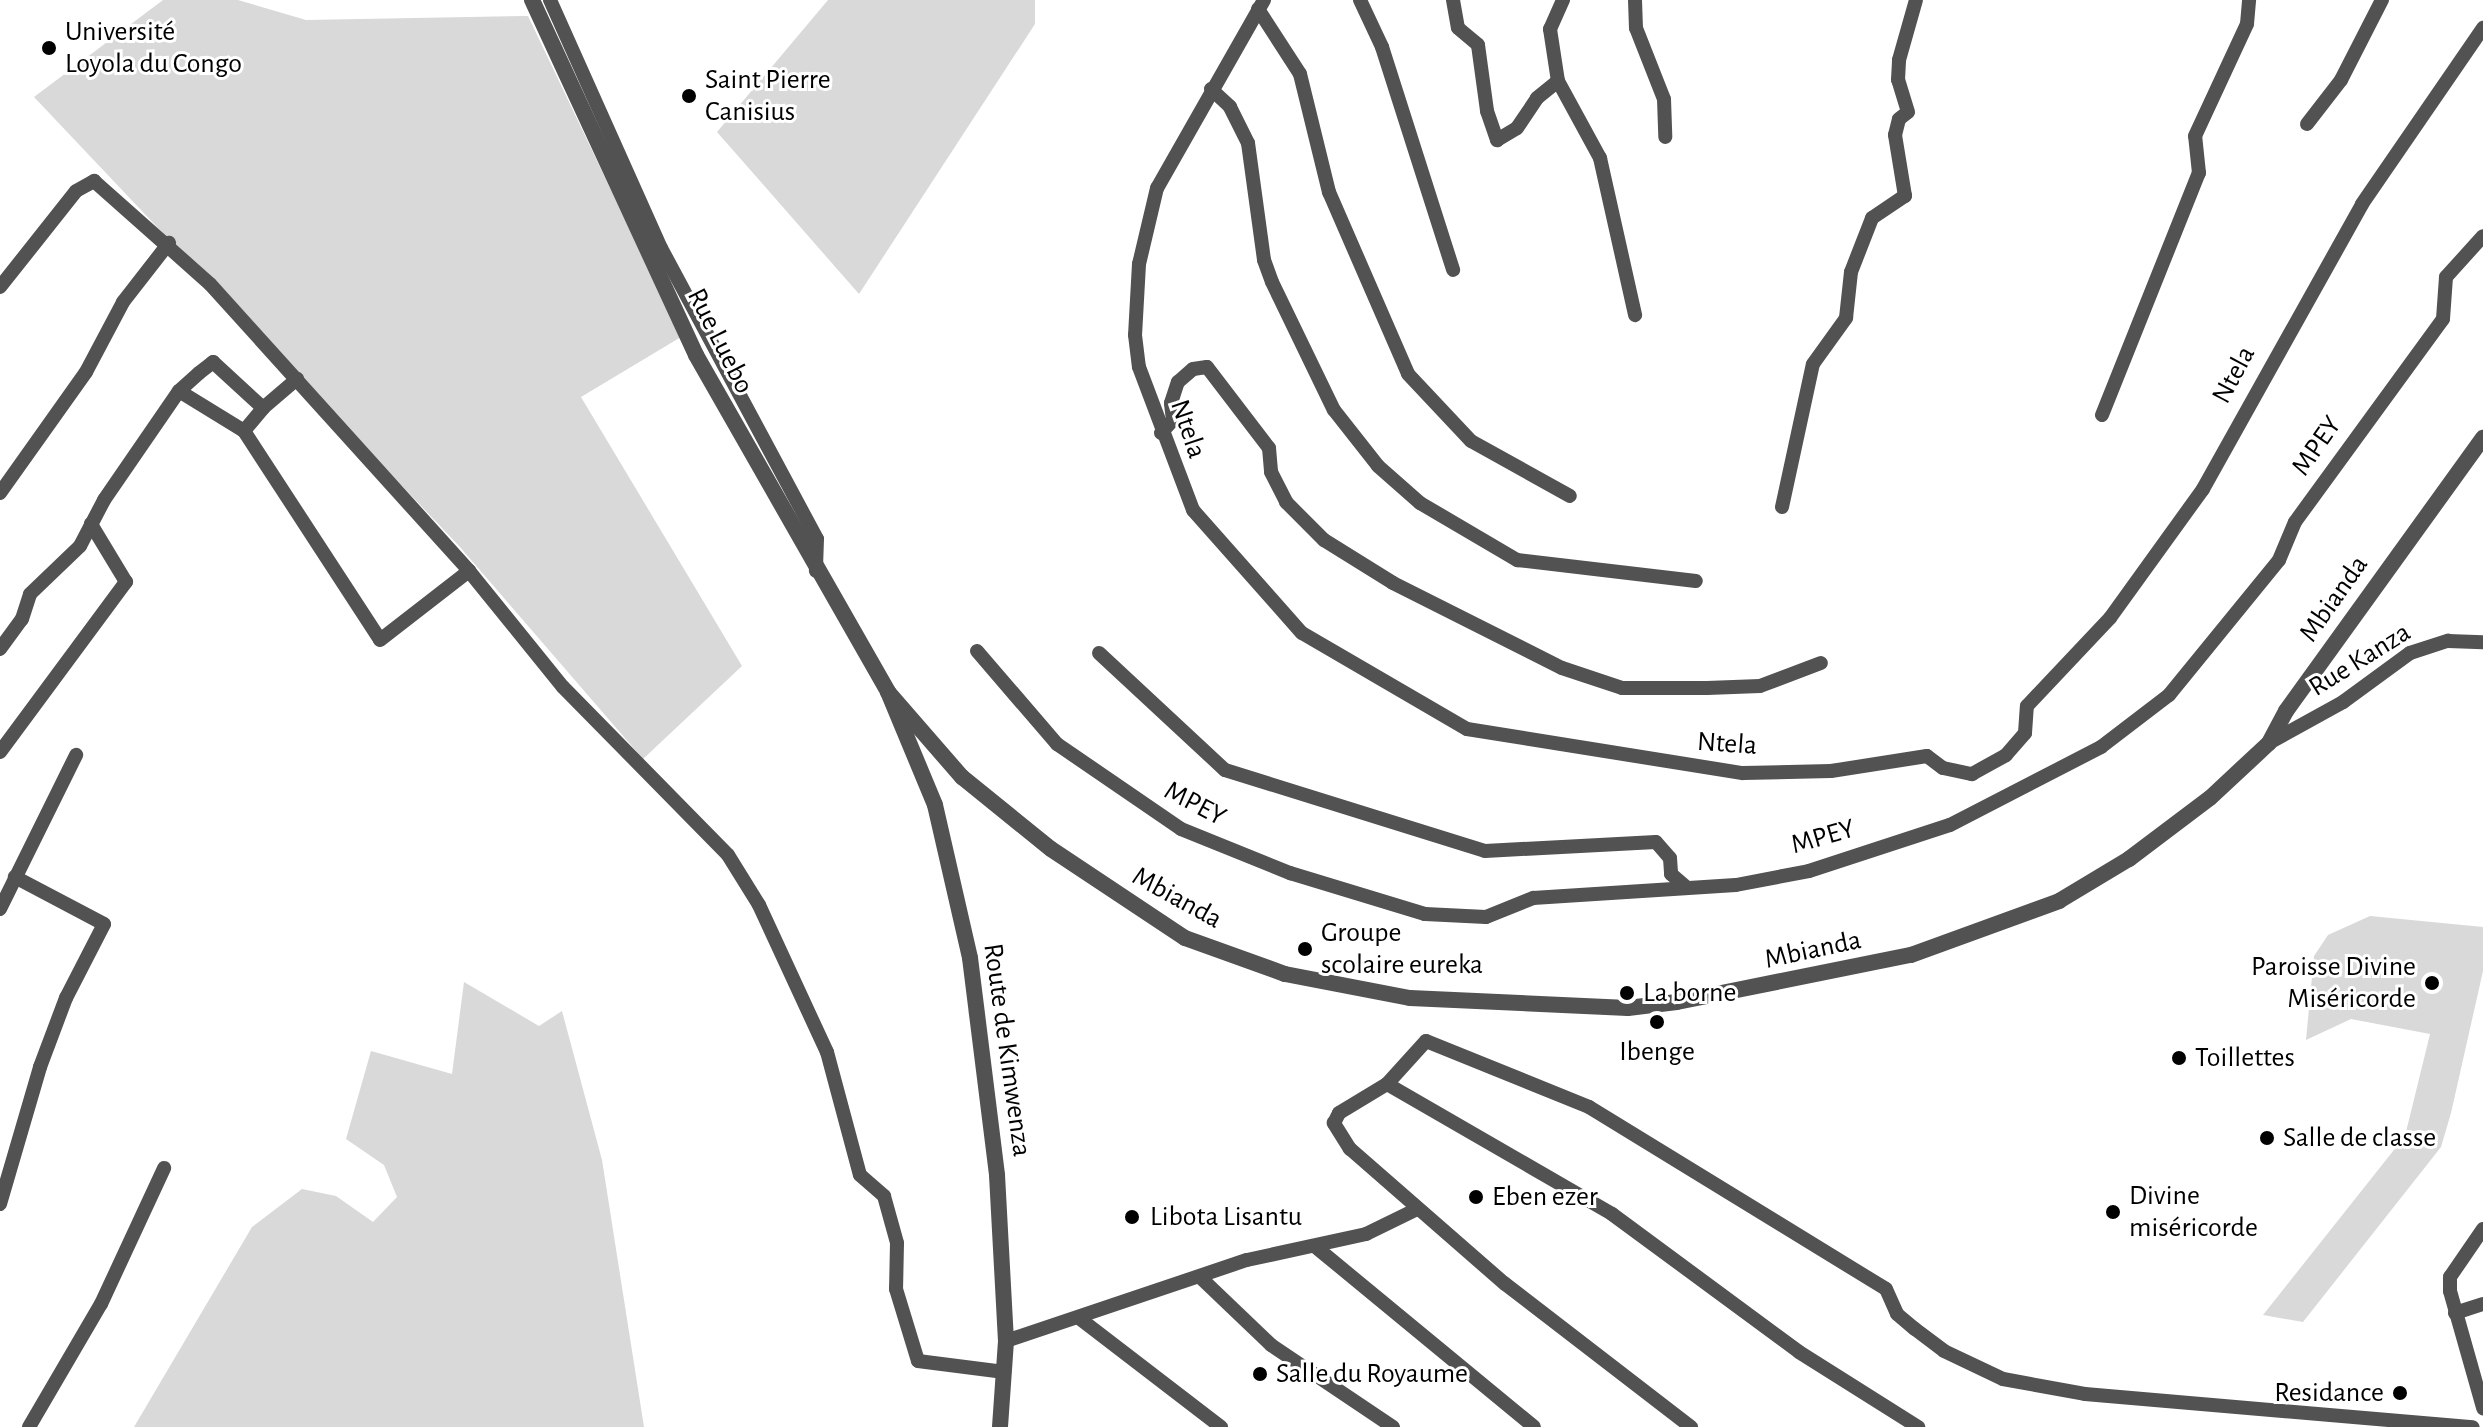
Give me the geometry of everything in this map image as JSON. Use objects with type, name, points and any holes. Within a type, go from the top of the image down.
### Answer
[{"type":"street","name":"Rue Luebo","points":[[532,0],[696,355],[816,571],[888,692]]},
{"type":"street","points":[[550,0],[661,248],[817,539],[816,571]]},
{"type":"street","points":[[1360,0],[1382,47],[1453,270]]},
{"type":"street","points":[[1453,0],[1458,28],[1478,45],[1487,111],[1497,140],[1517,128],[1537,98],[1558,81]]},
{"type":"street","points":[[1563,0],[1550,29],[1558,81],[1600,158],[1635,315]]},
{"type":"street","points":[[1635,0],[1636,28],[1664,99],[1665,137]]},
{"type":"street","points":[[1782,507],[1813,364],[1846,318],[1851,272],[1872,218],[1905,196],[1895,135],[1899,119],[1908,112],[1898,80],[1899,60],[1916,0]]},
{"type":"street","points":[[2102,415],[2199,173],[2195,136],[2247,24],[2249,0]]},
{"type":"street","points":[[2307,124],[2341,80],[2382,0]]},
{"type":"street","points":[[1261,5],[1300,74],[1329,192],[1408,374],[1471,441],[1570,496]]},
{"type":"street","name":"Ntela","points":[[1261,5],[1157,188],[1139,264],[1137,350],[1161,433],[1193,510],[1302,633],[1467,729],[1714,771],[1831,771],[1927,756],[1943,768],[1972,774],[2006,755],[2025,733],[2027,706],[2110,618],[2187,512],[2362,204],[2483,28]]},
{"type":"street","points":[[1211,89],[1230,107],[1248,143],[1264,260],[1272,282],[1334,410],[1378,466],[1420,503],[1517,560],[1696,581]]},
{"type":"street","points":[[0,287],[76,191],[94,181],[169,243],[297,379],[469,571],[563,687],[728,855],[759,905],[828,1055],[860,1175],[884,1196],[889,1209],[897,1243],[896,1289],[918,1361],[1004,1372]]},
{"type":"street","name":"MPEY","points":[[977,651],[1057,744],[1122,792],[1201,840],[1319,883],[1444,917],[1486,917],[1533,898],[1736,885],[1809,871],[1950,825],[2101,747],[2144,718],[2190,672],[2279,560],[2295,522],[2443,319],[2446,277],[2483,236]]},
{"type":"street","points":[[0,493],[86,372],[123,302],[169,243]]},
{"type":"street","points":[[0,649],[22,619],[30,594],[73,553],[179,391],[213,362],[263,408]]},
{"type":"street","points":[[1161,433],[1173,420],[1171,403],[1178,382],[1193,369],[1207,367],[1269,448],[1271,472],[1286,502],[1324,540],[1393,583],[1562,668],[1622,688],[1707,688],[1760,686],[1821,663]]},
{"type":"street","points":[[244,431],[263,408],[297,379]]},
{"type":"street","points":[[179,391],[244,431],[380,640],[469,571]]},
{"type":"street","name":"Mbianda","points":[[888,692],[972,786],[1051,849],[1185,938],[1285,974],[1346,989],[1628,1008],[1677,1002],[1853,969],[1996,928],[2059,901],[2129,859],[2210,798],[2269,743],[2286,711],[2483,438]]},
{"type":"street","points":[[0,752],[126,582],[91,524]]},
{"type":"street","name":"Rue Kanza","points":[[2269,743],[2343,702],[2410,653],[2448,641],[2483,642]]},
{"type":"street","points":[[1099,653],[1225,770],[1485,851],[1656,842],[1670,858],[1671,874],[1686,887]]},
{"type":"street","name":"Route de Kimwenza","points":[[888,692],[935,805],[967,943],[997,1175],[1006,1341],[1000,1427]]},
{"type":"street","points":[[0,909],[76,755]]},
{"type":"street","points":[[0,1204],[40,1067],[66,998],[104,924],[15,877]]},
{"type":"street","points":[[1691,1427],[1560,1329],[1417,1209],[1350,1149],[1334,1123],[1339,1113],[1387,1084],[1426,1041],[1573,1098],[1886,1289],[1897,1314],[1915,1329],[1944,1351],[2003,1379],[2057,1392],[2473,1427]]},
{"type":"street","points":[[1387,1084],[1612,1214],[1799,1352],[1918,1427]]},
{"type":"street","points":[[29,1427],[101,1304],[164,1168]]},
{"type":"street","points":[[1006,1341],[1266,1255],[1317,1248],[1366,1234],[1417,1209]]},
{"type":"street","points":[[2483,1229],[2450,1277],[2455,1313],[2483,1408]]},
{"type":"street","points":[[1317,1248],[1534,1427]]},
{"type":"street","points":[[1201,1278],[1271,1345],[1393,1427]]},
{"type":"street","points":[[2455,1313],[2483,1304]]},
{"type":"street","points":[[1079,1318],[1221,1427]]},
{"type":"shaded area","points":[[163,0],[238,0],[306,20],[528,16],[681,337],[581,397],[742,666],[643,759],[459,546],[34,97]]},
{"type":"shaded area","points":[[828,0],[1035,0],[1035,24],[859,294],[717,132]]},
{"type":"shaded area","points":[[2370,916],[2483,927],[2483,971],[2451,1113],[2441,1147],[2303,1322],[2263,1315],[2405,1136],[2430,1034],[2351,1019],[2306,1040],[2314,956],[2328,935]]},
{"type":"shaded area","points":[[464,982],[539,1026],[562,1011],[602,1160],[644,1427],[134,1427],[252,1227],[302,1189],[336,1196],[373,1222],[397,1197],[384,1165],[346,1139],[371,1051],[452,1074]]},
{"type":"place","name":"Université Loyola du Congo","points":[[49,48]]},
{"type":"place","name":"Saint Pierre Canisius","points":[[689,96]]},
{"type":"place","name":"Groupe scolaire eureka","points":[[1305,949]]},
{"type":"place","name":"Paroisse Divine Miséricorde","points":[[2432,983]]},
{"type":"place","name":"La borne","points":[[1627,993]]},
{"type":"place","name":"Ibenge","points":[[1657,1022]]},
{"type":"place","name":"Toillettes","points":[[2179,1058]]},
{"type":"place","name":"Salle de classe","points":[[2267,1138]]},
{"type":"place","name":"Eben ezer","points":[[1476,1197]]},
{"type":"place","name":"Divine miséricorde","points":[[2113,1212]]},
{"type":"place","name":"Libota Lisantu","points":[[1132,1217]]},
{"type":"place","name":"Salle du Royaume","points":[[1260,1374]]},
{"type":"place","name":"Residance","points":[[2400,1393]]}]
